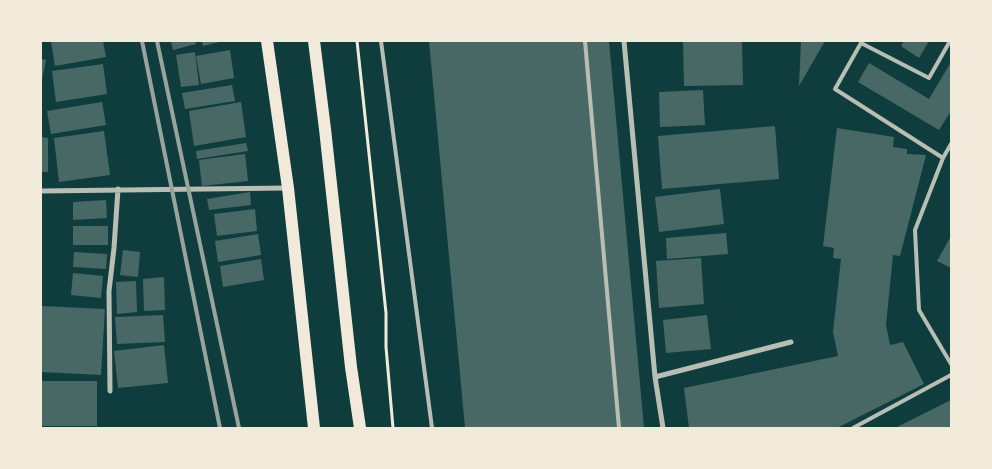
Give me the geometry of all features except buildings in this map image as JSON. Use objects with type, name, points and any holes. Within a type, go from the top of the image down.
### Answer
[{"type":"main road","points":[[268,41],[288,188],[314,428]]},
{"type":"main road","points":[[314,41],[326,129],[351,367],[360,428]]},
{"type":"street","points":[[624,41],[655,377],[663,428]]},
{"type":"street","points":[[41,191],[288,188]]},
{"type":"street","points":[[110,391],[109,291],[118,189]]},
{"type":"street","points":[[655,377],[792,342]]},
{"type":"lane","points":[[381,41],[432,428]]},
{"type":"lane","points":[[585,41],[619,428]]},
{"type":"lane","points":[[943,158],[835,89],[861,44],[929,78],[950,41]]},
{"type":"lane","points":[[951,144],[943,158],[915,230],[919,310],[951,364]]},
{"type":"lane","points":[[853,428],[951,375]]},
{"type":"path","points":[[357,41],[386,313],[386,347],[393,428]]},
{"type":"railway","points":[[142,41],[220,428]]},
{"type":"railway","points":[[157,41],[239,428]]}]
